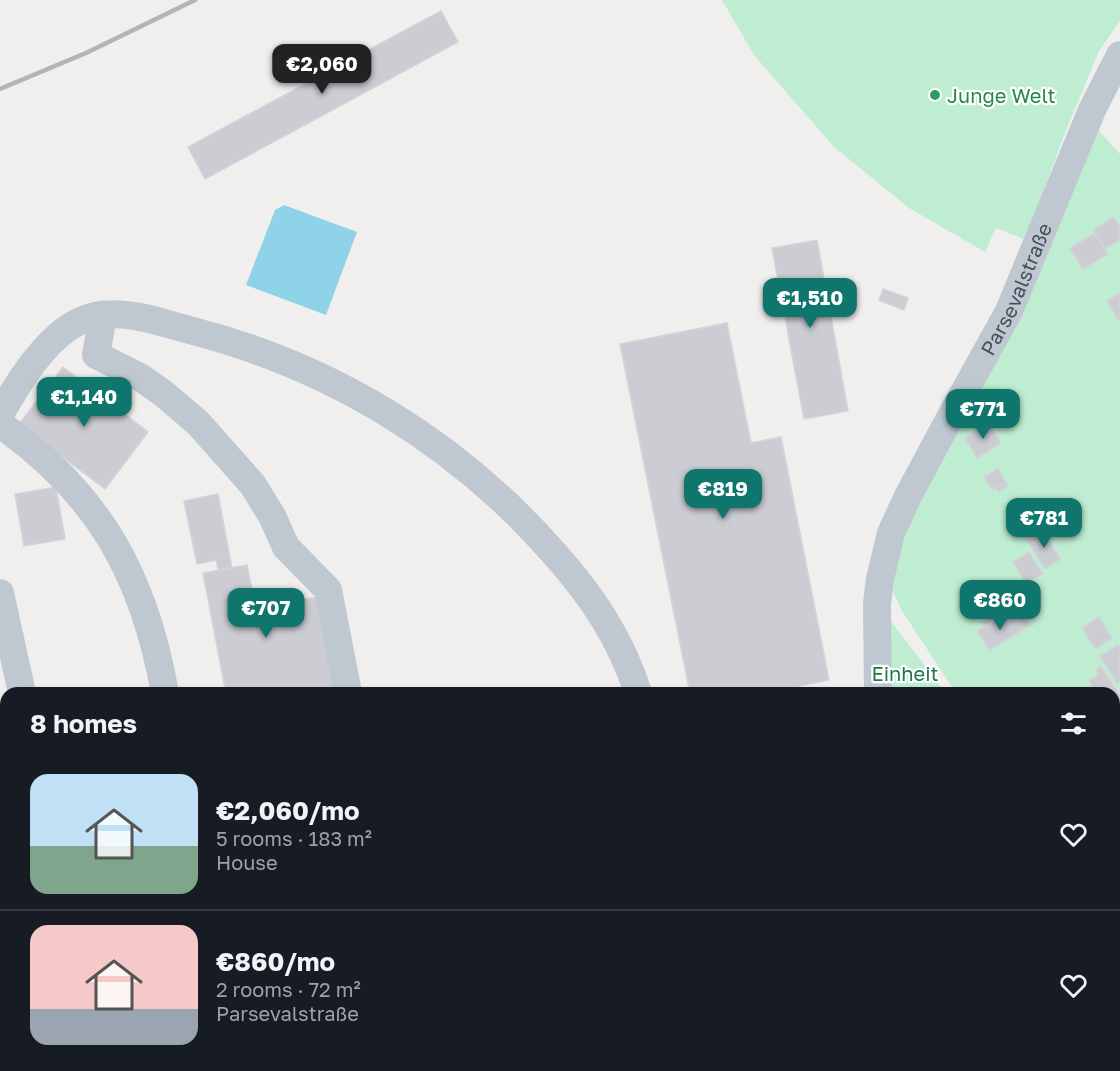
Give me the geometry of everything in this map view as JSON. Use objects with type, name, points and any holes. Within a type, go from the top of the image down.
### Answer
[{"type":"street","name":"Parsevalstraße","points":[[878,687],[877,604],[880,579],[891,533],[946,424],[1009,311],[1092,110],[1120,55]]},
{"type":"street","points":[[0,415],[28,370],[64,331],[90,317],[124,314],[219,338],[273,357],[375,404],[409,425],[452,456],[528,523],[594,602],[617,639],[636,687]]},
{"type":"street","points":[[103,315],[96,355],[140,377],[198,423],[253,485],[272,516],[285,547],[328,590],[347,687]]},
{"type":"street","points":[[0,424],[28,444],[79,494],[122,558],[139,593],[153,636],[164,687]]},
{"type":"street","points":[[0,593],[21,687]]},
{"type":"green space","name":"Junge Welt","points":[[722,0],[1120,0],[1120,21],[1099,51],[1064,135],[1026,240],[996,228],[985,252],[909,208],[834,147],[754,55]]},
{"type":"green space","points":[[1091,122],[1120,154],[1120,687],[952,687],[902,611],[890,585],[904,528]]},
{"type":"green space","name":"Einheit","points":[[886,615],[941,687],[885,687]]},
{"type":"water","points":[[284,205],[357,232],[326,315],[246,285],[275,210]]},
{"type":"building","points":[[441,11],[458,42],[205,179],[188,147]]},
{"type":"building","points":[[1114,217],[1120,226],[1120,240],[1105,249],[1093,230]]},
{"type":"building","points":[[1094,233],[1108,254],[1083,269],[1070,248]]},
{"type":"building","points":[[817,240],[848,411],[804,419],[772,248]]},
{"type":"building","points":[[883,289],[908,298],[904,310],[879,300]]},
{"type":"building","points":[[1120,293],[1120,320],[1119,321],[1107,301]]},
{"type":"building","points":[[727,323],[751,443],[781,437],[829,680],[795,687],[689,687],[620,344]]},
{"type":"building","points":[[63,367],[148,432],[105,489],[19,424]]},
{"type":"building","points":[[989,423],[1001,443],[977,458],[965,438]]},
{"type":"building","points":[[998,468],[1006,482],[992,490],[984,477]]},
{"type":"building","points":[[1006,482],[1009,485],[998,492],[996,488]]},
{"type":"building","points":[[56,487],[65,539],[24,546],[15,494]]},
{"type":"building","points":[[218,494],[232,568],[218,570],[216,560],[197,564],[184,501]]},
{"type":"building","points":[[1027,499],[1042,520],[1022,533],[1007,512]]},
{"type":"building","points":[[1037,523],[1042,531],[1027,541],[1022,533]]},
{"type":"building","points":[[1044,529],[1049,537],[1047,538],[1061,559],[1045,569],[1027,541]]},
{"type":"building","points":[[1029,552],[1043,574],[1026,584],[1013,562]]},
{"type":"building","points":[[247,565],[256,609],[317,597],[334,687],[225,687],[203,573]]},
{"type":"building","points":[[1015,601],[1030,625],[1022,630],[1010,611],[985,626],[982,622]]},
{"type":"building","points":[[1010,611],[1022,630],[990,650],[977,631]]},
{"type":"building","points":[[1099,617],[1112,638],[1095,649],[1082,628]]},
{"type":"building","points":[[1118,645],[1120,648],[1120,682],[1117,683],[1100,656]]},
{"type":"building","points":[[1101,666],[1114,687],[1093,687],[1089,681],[1099,674],[1096,669]]},
{"type":"railway","points":[[0,89],[86,53],[195,0]]},
{"type":"place","name":"Junge Welt","points":[[935,95]]}]
